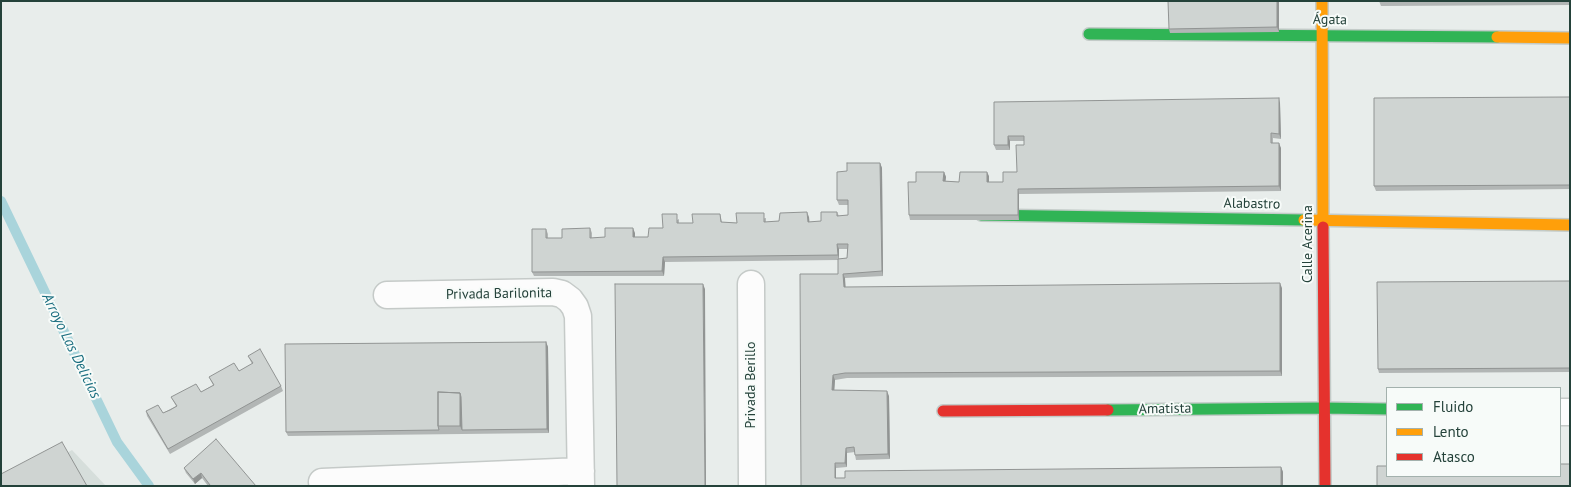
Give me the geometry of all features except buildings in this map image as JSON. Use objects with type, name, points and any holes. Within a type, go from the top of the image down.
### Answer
[{"type":"street","name":"Calle Acerina","points":[[1322,1],[1323,408],[1325,486]]},
{"type":"street","name":"Ágata","points":[[1089,34],[1570,38]]},
{"type":"street","name":"Alabastro","points":[[974,214],[1570,225]]},
{"type":"street","name":"Privada Berillo","points":[[751,284],[752,486]]},
{"type":"street","name":"Privada Barilonita","points":[[388,295],[553,292],[562,294],[570,300],[578,316],[581,479]]},
{"type":"street","name":"Amatista","points":[[943,411],[1386,409]]},
{"type":"street","points":[[322,482],[581,479]]},
{"type":"shaded area","points":[[72,450],[106,486],[6,486]]},
{"type":"waterway","name":"Arroyo Las Delicias","points":[[1,201],[117,442],[149,486]]},
{"type":"traffic: fast","points":[[1089,34],[1497,37]]},
{"type":"traffic: fast","points":[[981,215],[1304,220]]},
{"type":"traffic: fast","points":[[1108,410],[1386,409]]},
{"type":"traffic: slow","points":[[1322,1],[1323,227]]},
{"type":"traffic: slow","points":[[1497,37],[1570,38]]},
{"type":"traffic: slow","points":[[1304,220],[1570,225]]},
{"type":"traffic: jam","points":[[1323,227],[1325,486]]},
{"type":"traffic: jam","points":[[943,411],[1108,410]]}]
